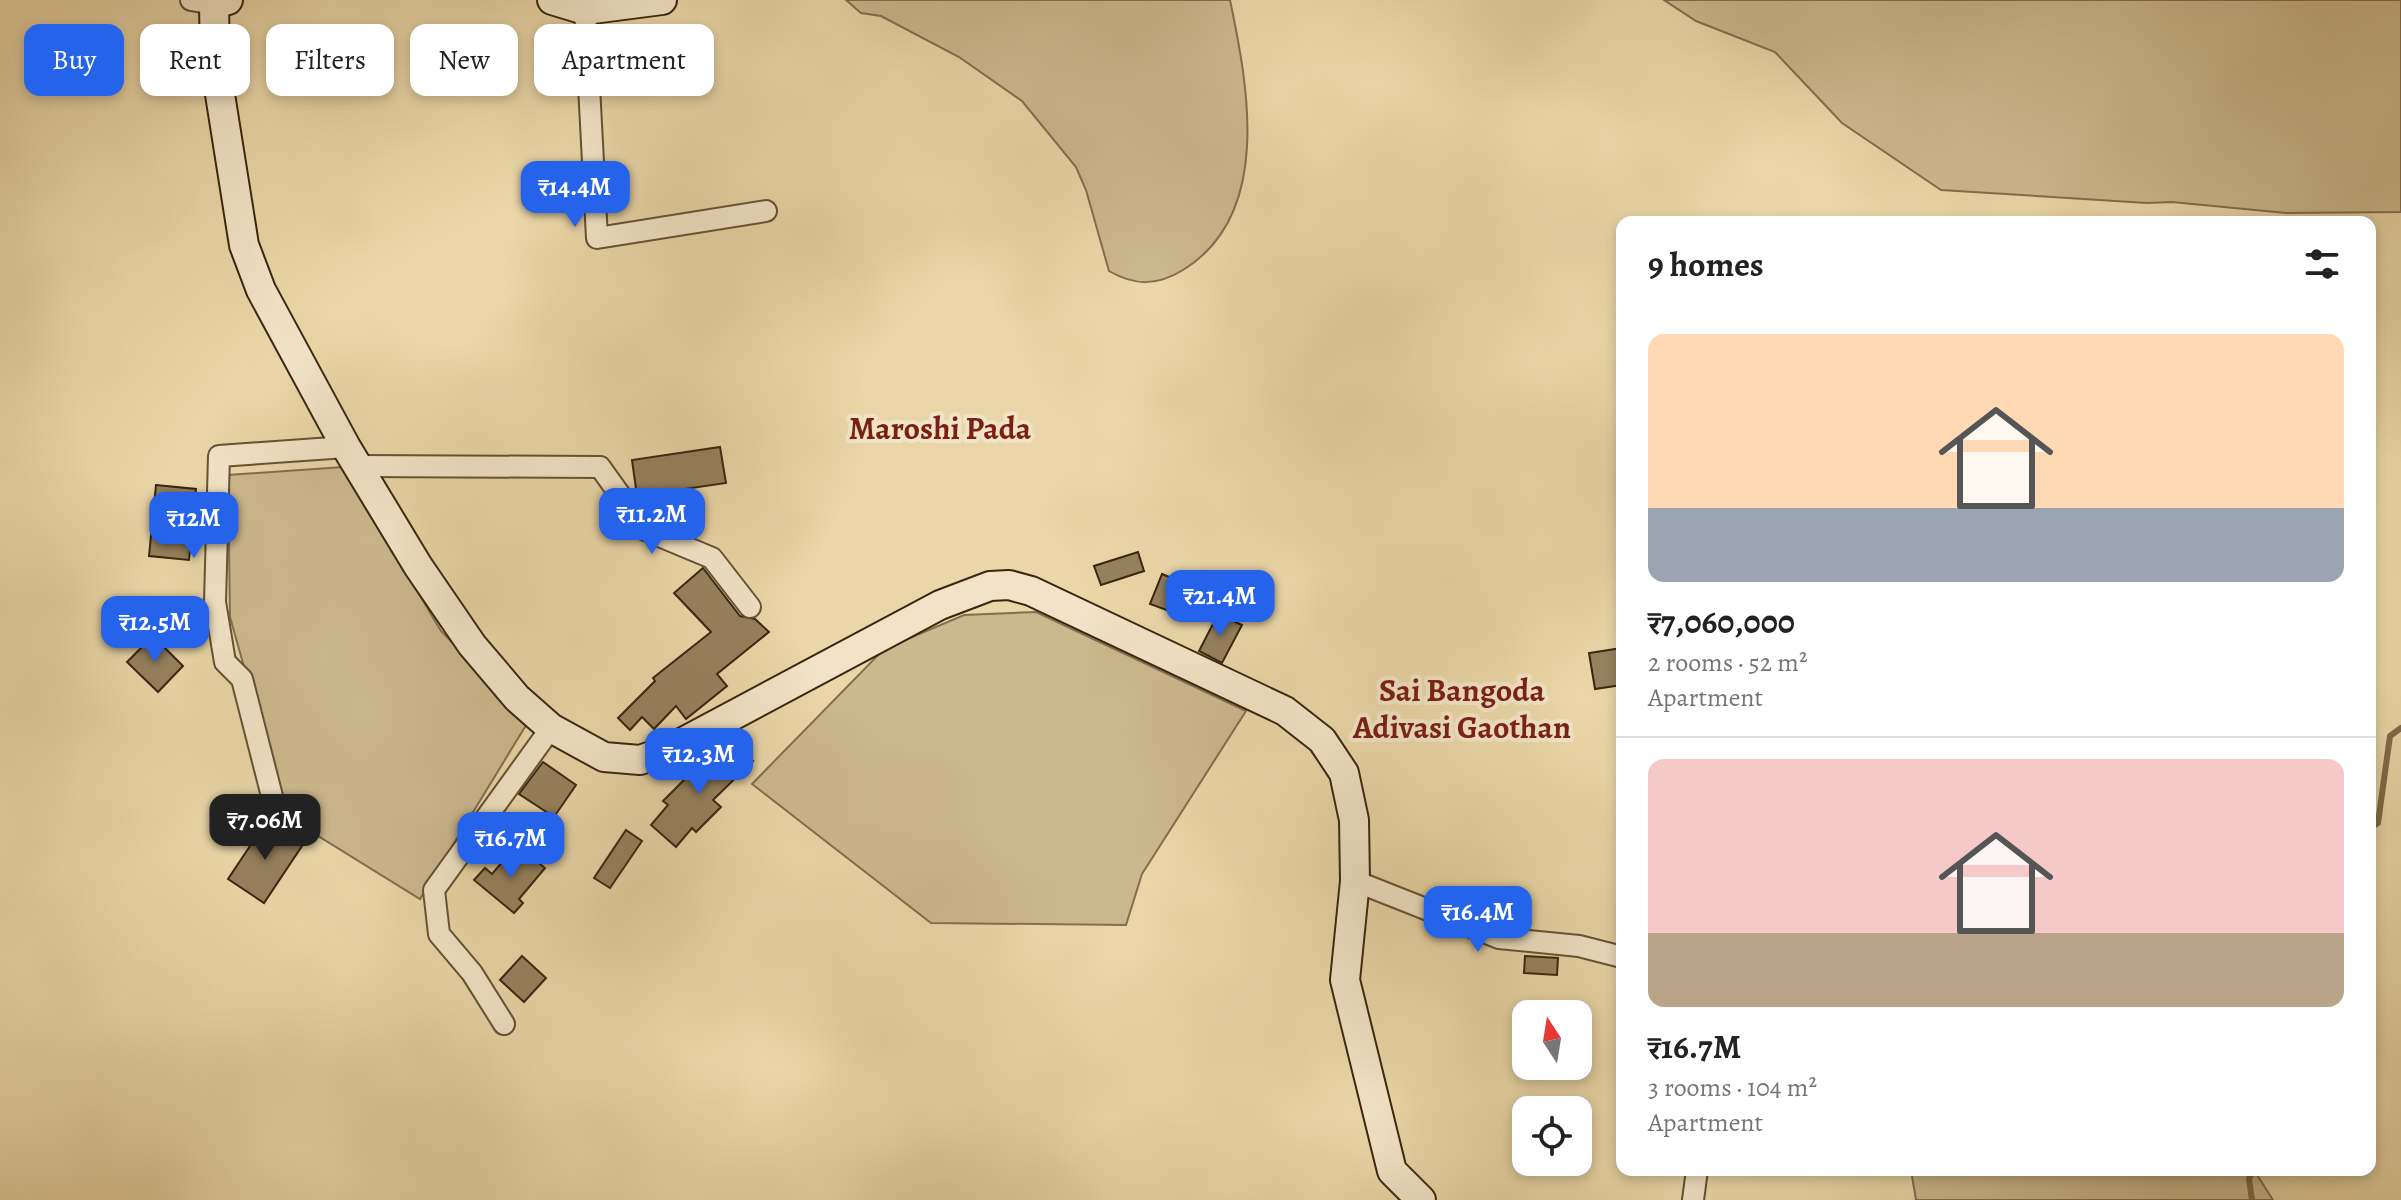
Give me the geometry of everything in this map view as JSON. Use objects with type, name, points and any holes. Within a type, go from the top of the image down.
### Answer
[{"type":"street","points":[[552,0],[585,10],[662,0]]},
{"type":"street","points":[[211,1],[215,63],[244,245],[261,290],[352,456],[418,566],[472,645],[517,698],[551,728],[604,757],[640,760],[668,750],[940,605],[990,586],[1009,585],[1031,591],[1285,711],[1322,740],[1344,773],[1354,820],[1355,881],[1345,980],[1392,1171],[1421,1200]]},
{"type":"street","points":[[585,10],[597,238],[766,211]]},
{"type":"street","points":[[275,808],[242,679],[225,662],[215,602],[219,456],[352,456],[600,467],[645,530],[712,558],[750,607]]},
{"type":"street","points":[[504,1024],[472,973],[439,934],[434,890],[551,728]]},
{"type":"street","points":[[1355,881],[1499,938],[1579,946],[1616,955]]},
{"type":"street","points":[[1693,1200],[1696,1176]]},
{"type":"shaded area","points":[[846,0],[1230,0],[1247,109],[1247,147],[1242,183],[1231,217],[1212,246],[1183,270],[1164,279],[1137,281],[1109,271],[1086,190],[1076,167],[1022,101],[959,57],[881,16],[861,13]]},
{"type":"shaded area","points":[[1664,0],[2401,0],[2401,212],[2286,213],[2172,202],[1941,190],[1842,123],[1775,52],[1696,21]]},
{"type":"shaded area","points":[[343,467],[441,631],[528,722],[420,899],[286,816],[230,617],[228,475]]},
{"type":"shaded area","points":[[1036,612],[1246,711],[1142,874],[1126,925],[931,923],[752,784],[884,649],[964,615]]},
{"type":"shaded area","points":[[1912,1176],[2258,1176],[2273,1200],[1916,1200]]},
{"type":"building","points":[[720,447],[726,483],[637,496],[632,460]]},
{"type":"building","points":[[156,485],[196,489],[189,560],[149,556]]},
{"type":"building","points":[[1138,552],[1144,571],[1101,585],[1094,566]]},
{"type":"building","points":[[703,568],[740,616],[755,619],[769,632],[717,674],[727,686],[686,719],[676,706],[654,729],[642,717],[630,730],[618,718],[655,681],[653,678],[711,632],[674,593]]},
{"type":"building","points":[[1162,574],[1184,583],[1172,612],[1150,604]]},
{"type":"building","points":[[1218,614],[1242,625],[1222,663],[1199,651]]},
{"type":"building","points":[[153,636],[183,666],[158,692],[127,662]]},
{"type":"building","points":[[1616,649],[1616,686],[1595,689],[1589,653]]},
{"type":"building","points":[[736,744],[753,761],[713,800],[721,807],[696,832],[692,828],[676,847],[651,825],[668,805],[663,801],[688,776],[692,780],[718,754],[722,758]]},
{"type":"building","points":[[543,762],[576,785],[554,817],[519,794]]},
{"type":"building","points":[[266,822],[302,846],[264,903],[228,879]]},
{"type":"building","points":[[626,830],[642,841],[610,888],[594,878]]},
{"type":"building","points":[[525,851],[545,868],[519,899],[523,903],[514,913],[474,880],[485,868],[492,874],[504,860],[511,867]]},
{"type":"building","points":[[522,956],[546,978],[524,1002],[500,980]]},
{"type":"building","points":[[1525,956],[1558,958],[1557,975],[1524,973]]},
{"type":"waterway","points":[[2376,824],[2390,736],[2401,728]]},
{"type":"waterway","points":[[2250,1176],[2252,1200]]},
{"type":"district","name":"Maroshi Pada","points":[[940,428]]},
{"type":"district","name":"Sai Bangoda Adivasi Gaothan","points":[[1462,708]]}]
